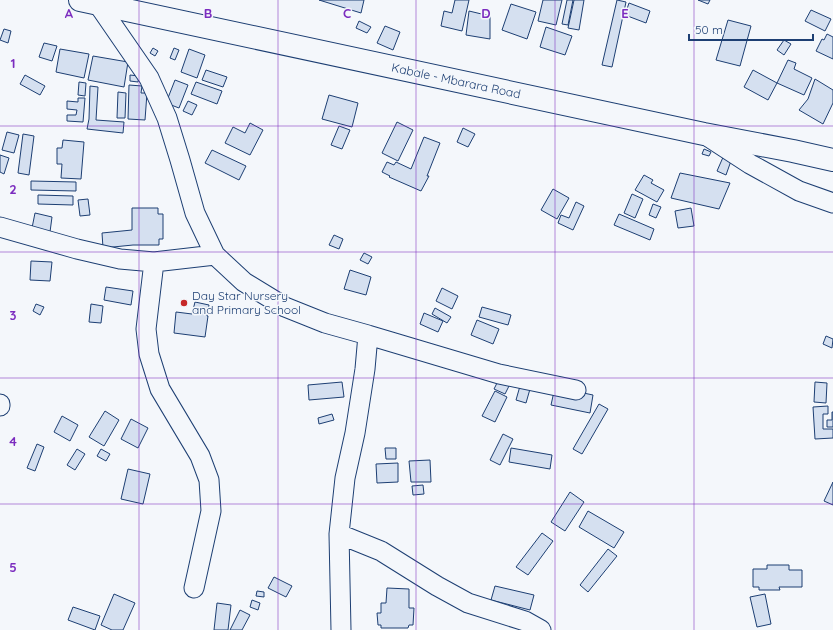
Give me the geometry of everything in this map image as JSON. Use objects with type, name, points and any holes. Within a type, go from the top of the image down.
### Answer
[{"type":"main road","name":"Kabale - Mbarara Road","points":[[89,2],[704,134],[833,160]]},
{"type":"street","points":[[89,2],[149,78],[167,118],[195,213],[215,256],[244,282],[285,307],[325,323],[499,374],[576,390]]},
{"type":"street","points":[[704,134],[750,164],[799,191],[833,203]]},
{"type":"street","points":[[0,227],[77,249],[120,259],[154,262],[215,256]]},
{"type":"street","points":[[154,262],[146,329],[149,354],[160,389],[200,456],[208,480],[211,511],[194,588]]},
{"type":"street","points":[[342,630],[339,534],[344,478],[356,426],[365,369],[368,335]]},
{"type":"street","points":[[339,534],[381,551],[437,586],[468,603],[525,621],[541,630]]},
{"type":"building","points":[[319,0],[364,0],[361,13]]},
{"type":"building","points":[[455,0],[469,0],[462,31],[441,26],[444,11],[452,13]]},
{"type":"building","points":[[543,0],[562,0],[556,25],[538,21]]},
{"type":"building","points":[[567,0],[573,0],[568,25],[562,24]]},
{"type":"building","points":[[574,0],[584,0],[579,30],[568,28]]},
{"type":"building","points":[[617,0],[626,2],[612,67],[602,65]]},
{"type":"building","points":[[698,0],[710,0],[708,4]]},
{"type":"building","points":[[629,3],[650,11],[646,23],[625,15]]},
{"type":"building","points":[[511,4],[536,12],[527,39],[502,30]]},
{"type":"building","points":[[811,10],[831,19],[825,31],[805,21]]},
{"type":"building","points":[[469,11],[490,16],[490,39],[466,35]]},
{"type":"building","points":[[728,20],[751,26],[740,66],[716,60]]},
{"type":"building","points":[[359,21],[371,27],[367,33],[356,28]]},
{"type":"building","points":[[385,26],[400,32],[393,50],[377,43]]},
{"type":"building","points":[[546,27],[572,36],[565,55],[540,47]]},
{"type":"building","points":[[4,29],[11,31],[8,43],[0,40]]},
{"type":"building","points":[[827,34],[833,37],[833,59],[816,51],[822,39],[824,40]]},
{"type":"building","points":[[784,40],[791,44],[784,55],[777,50]]},
{"type":"building","points":[[44,43],[57,46],[52,61],[39,57]]},
{"type":"building","points":[[153,48],[158,51],[155,56],[150,53]]},
{"type":"building","points":[[174,48],[179,50],[175,60],[170,58]]},
{"type":"building","points":[[60,49],[89,54],[84,78],[56,72]]},
{"type":"building","points":[[189,49],[205,55],[197,78],[181,72]]},
{"type":"building","points":[[93,56],[128,62],[124,87],[88,80]]},
{"type":"building","points":[[788,60],[796,63],[794,69],[812,78],[804,95],[777,83]]},
{"type":"building","points":[[206,70],[227,77],[223,87],[202,80]]},
{"type":"building","points":[[753,70],[777,83],[768,100],[744,87]]},
{"type":"building","points":[[25,75],[45,86],[40,95],[20,84]]},
{"type":"building","points":[[130,75],[139,76],[138,82],[130,81]]},
{"type":"building","points":[[815,79],[833,90],[833,103],[823,124],[799,110],[808,99]]},
{"type":"building","points":[[175,80],[188,85],[179,108],[166,103]]},
{"type":"building","points":[[79,82],[86,83],[85,96],[78,95]]},
{"type":"building","points":[[196,82],[222,91],[217,104],[191,94]]},
{"type":"building","points":[[129,85],[142,86],[141,93],[147,93],[145,120],[128,119]]},
{"type":"building","points":[[90,86],[98,87],[96,120],[124,122],[123,133],[87,129],[89,119]]},
{"type":"building","points":[[118,92],[126,93],[125,118],[117,118]]},
{"type":"building","points":[[329,95],[358,103],[352,127],[322,119]]},
{"type":"building","points":[[78,98],[85,98],[83,122],[67,121],[67,115],[76,115],[77,110],[67,109],[67,101],[78,102]]},
{"type":"building","points":[[188,101],[197,105],[192,115],[183,111]]},
{"type":"building","points":[[397,122],[413,130],[398,161],[382,153]]},
{"type":"building","points":[[250,123],[263,130],[250,155],[225,143],[233,127],[245,133]]},
{"type":"building","points":[[339,126],[350,130],[342,149],[331,145]]},
{"type":"building","points":[[463,128],[475,134],[468,147],[457,142]]},
{"type":"building","points":[[7,132],[19,135],[14,153],[2,150]]},
{"type":"building","points":[[23,134],[34,136],[29,175],[18,173]]},
{"type":"building","points":[[424,137],[440,143],[427,176],[429,176],[421,191],[389,177],[390,176],[382,172],[387,162],[394,165],[396,162],[411,169]]},
{"type":"building","points":[[63,140],[84,142],[81,179],[61,178],[62,164],[57,164],[57,148],[62,148]]},
{"type":"building","points":[[704,149],[711,152],[709,156],[702,154]]},
{"type":"building","points":[[212,150],[246,166],[239,180],[205,163]]},
{"type":"building","points":[[0,155],[9,158],[4,174],[0,172]]},
{"type":"building","points":[[724,155],[732,158],[726,175],[717,171]]},
{"type":"building","points":[[680,173],[730,183],[719,209],[671,198]]},
{"type":"building","points":[[644,175],[653,180],[651,183],[664,190],[657,202],[635,190]]},
{"type":"building","points":[[31,181],[76,182],[76,191],[31,190]]},
{"type":"building","points":[[553,189],[569,198],[557,219],[541,210]]},
{"type":"building","points":[[632,194],[643,199],[635,218],[624,213]]},
{"type":"building","points":[[38,195],[73,196],[73,205],[38,204]]},
{"type":"building","points":[[88,199],[90,215],[80,216],[78,200]]},
{"type":"building","points":[[576,202],[584,206],[573,230],[558,223],[561,215],[569,218]]},
{"type":"building","points":[[653,204],[661,207],[656,218],[649,215]]},
{"type":"building","points":[[132,208],[158,208],[158,214],[163,214],[163,239],[159,239],[159,245],[133,245],[103,248],[102,233],[132,230]]},
{"type":"building","points":[[691,208],[694,226],[678,228],[675,211]]},
{"type":"building","points":[[35,213],[52,217],[50,232],[32,228]]},
{"type":"building","points":[[619,214],[654,229],[650,240],[614,225]]},
{"type":"building","points":[[334,235],[343,239],[339,249],[329,245]]},
{"type":"building","points":[[364,253],[372,257],[368,264],[360,260]]},
{"type":"building","points":[[31,261],[52,262],[50,281],[30,280]]},
{"type":"building","points":[[350,270],[371,277],[366,295],[344,289]]},
{"type":"building","points":[[106,287],[133,291],[131,305],[104,300]]},
{"type":"building","points":[[442,288],[458,296],[452,309],[436,301]]},
{"type":"building","points":[[195,302],[209,305],[205,337],[174,333],[176,312],[192,314]]},
{"type":"building","points":[[36,304],[44,307],[40,315],[33,311]]},
{"type":"building","points":[[91,304],[103,306],[101,323],[89,322]]},
{"type":"building","points":[[482,307],[511,315],[508,325],[479,317]]},
{"type":"building","points":[[435,308],[451,317],[447,323],[432,314]]},
{"type":"building","points":[[424,313],[443,321],[438,332],[420,324]]},
{"type":"building","points":[[477,320],[499,329],[493,344],[471,335]]},
{"type":"building","points":[[826,336],[833,339],[832,348],[823,344]]},
{"type":"building","points":[[499,379],[510,384],[505,394],[494,389]]},
{"type":"building","points":[[342,382],[344,397],[309,400],[308,385]]},
{"type":"building","points":[[815,382],[827,383],[826,403],[814,402]]},
{"type":"building","points":[[520,386],[530,389],[526,403],[516,400]]},
{"type":"building","points":[[555,387],[593,395],[590,413],[551,405]]},
{"type":"building","points":[[495,391],[507,397],[495,422],[482,416]]},
{"type":"building","points":[[599,404],[608,409],[582,454],[573,449]]},
{"type":"building","points":[[828,406],[828,414],[823,414],[823,429],[833,429],[833,438],[815,439],[813,407]]},
{"type":"building","points":[[105,411],[119,420],[104,446],[89,437]]},
{"type":"building","points":[[832,412],[833,427],[827,427],[827,420],[832,420]]},
{"type":"building","points":[[332,414],[334,420],[319,424],[318,418]]},
{"type":"building","points":[[62,416],[78,425],[70,441],[54,432]]},
{"type":"building","points":[[131,419],[148,428],[138,448],[121,439]]},
{"type":"building","points":[[503,434],[513,439],[500,465],[490,460]]},
{"type":"building","points":[[37,444],[44,447],[35,471],[27,468]]},
{"type":"building","points":[[385,448],[396,448],[396,459],[386,459]]},
{"type":"building","points":[[511,448],[552,455],[550,469],[509,462]]},
{"type":"building","points":[[77,449],[85,454],[75,470],[67,465]]},
{"type":"building","points":[[101,449],[110,454],[106,461],[97,456]]},
{"type":"building","points":[[430,460],[431,482],[411,482],[409,461]]},
{"type":"building","points":[[398,463],[398,482],[377,483],[376,464]]},
{"type":"building","points":[[128,469],[150,474],[143,504],[121,499]]},
{"type":"building","points":[[833,482],[833,505],[824,501]]},
{"type":"building","points":[[423,485],[424,494],[413,495],[412,486]]},
{"type":"building","points":[[570,492],[584,502],[565,531],[551,522]]},
{"type":"building","points":[[588,511],[624,532],[614,548],[579,527]]},
{"type":"building","points":[[542,533],[553,541],[528,575],[516,567]]},
{"type":"building","points":[[608,549],[617,556],[588,592],[580,585]]},
{"type":"building","points":[[767,565],[789,565],[789,570],[802,570],[802,587],[779,587],[780,590],[759,590],[759,587],[753,587],[753,569],[767,569]]},
{"type":"building","points":[[274,577],[292,586],[286,597],[268,588]]},
{"type":"building","points":[[495,586],[534,595],[530,610],[491,600]]},
{"type":"building","points":[[387,588],[409,589],[409,608],[414,608],[413,625],[409,625],[408,628],[381,628],[381,625],[378,625],[377,613],[381,613],[381,603],[386,603]]},
{"type":"building","points":[[257,591],[264,592],[264,597],[256,596]]},
{"type":"building","points":[[114,594],[135,603],[123,630],[112,630],[101,625]]},
{"type":"building","points":[[765,594],[771,624],[757,627],[750,597]]},
{"type":"building","points":[[252,600],[260,603],[258,610],[250,607]]},
{"type":"building","points":[[217,603],[231,605],[228,630],[214,630]]},
{"type":"building","points":[[73,607],[100,616],[95,630],[68,620]]},
{"type":"building","points":[[240,610],[250,615],[242,630],[230,630]]},
{"type":"place","name":"Day Star Nursery and Primary School","points":[[184,303]]}]
